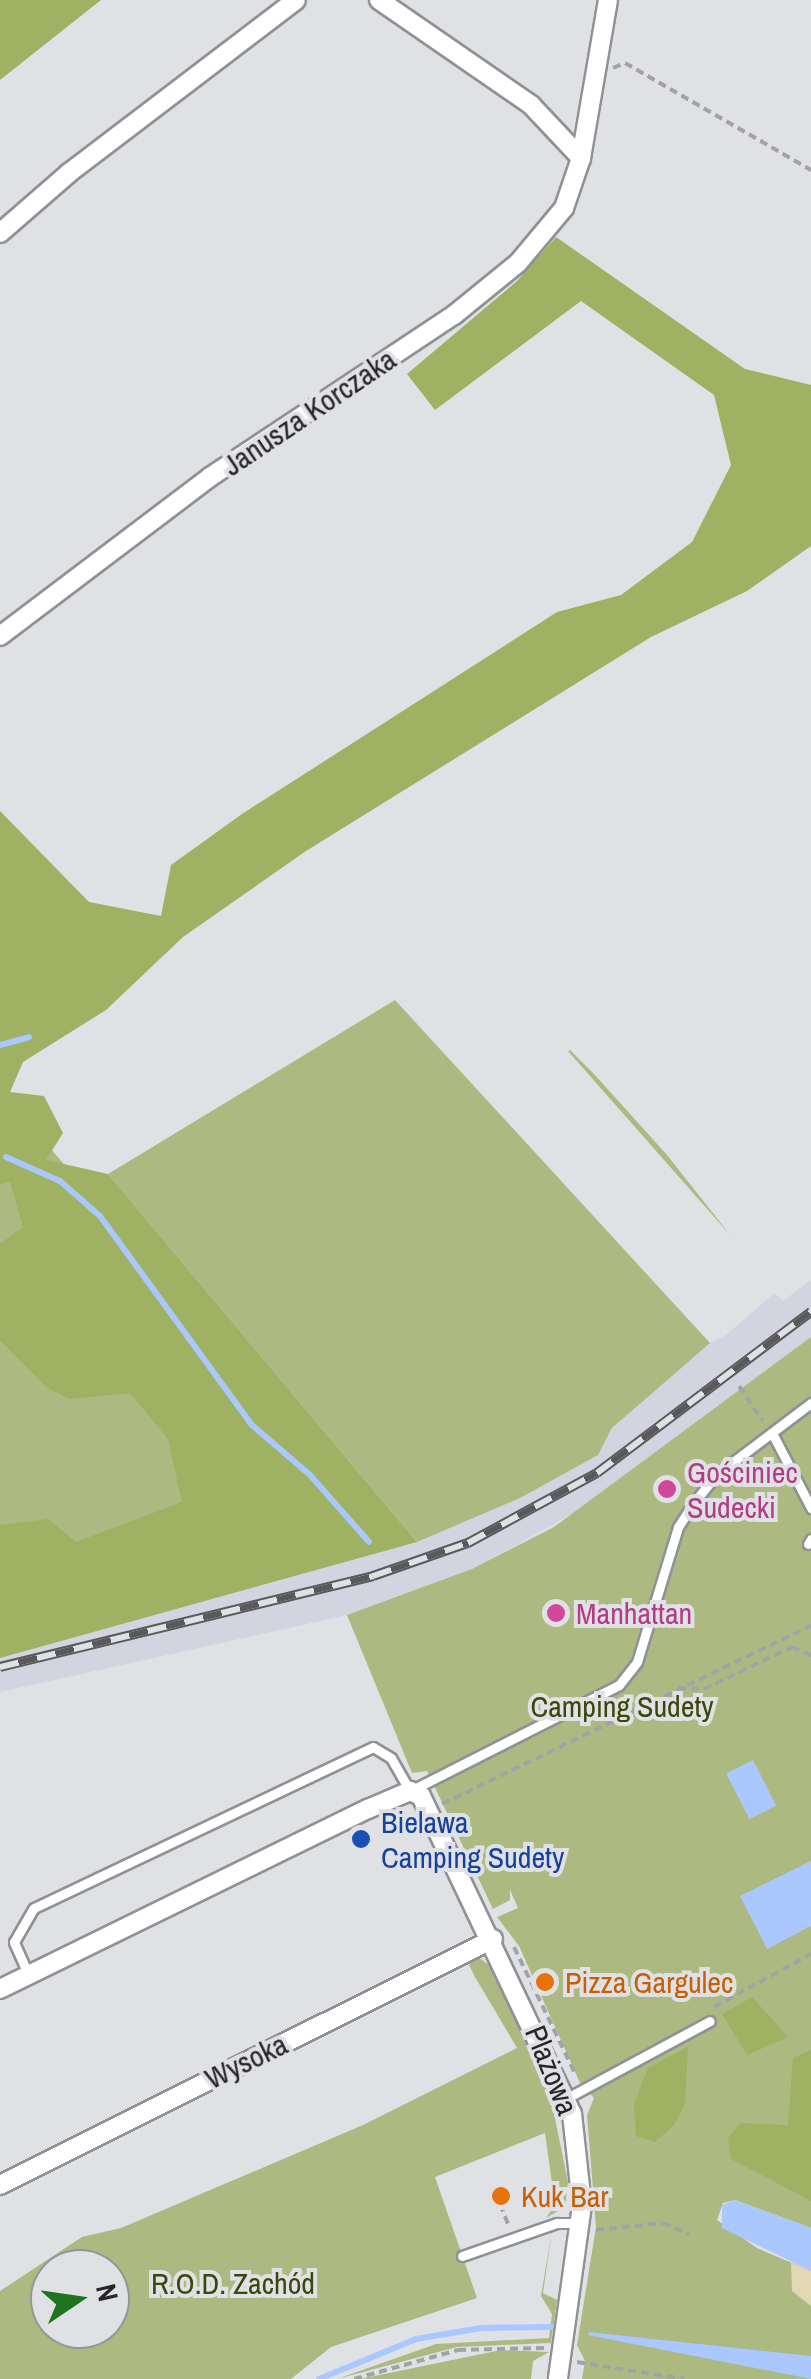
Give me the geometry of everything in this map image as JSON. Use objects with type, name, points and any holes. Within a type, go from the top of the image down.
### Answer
[{"type":"street","points":[[0,234],[69,172],[296,0]]},
{"type":"street","points":[[379,0],[531,105],[581,158]]},
{"type":"street","name":"Janusza Korczaka","points":[[0,636],[210,478],[454,315],[518,263],[564,208],[581,158],[608,0]]},
{"type":"street","points":[[0,1990],[410,1791]]},
{"type":"street","name":"Plażowa","points":[[410,1791],[430,1809],[567,2098],[580,2158],[588,2226],[558,2379]]},
{"type":"street","name":"Wysoka","points":[[0,2185],[493,1940]]},
{"type":"lane","points":[[28,1976],[14,1942],[34,1908],[373,1747],[391,1758],[410,1791],[619,1685],[643,1647],[678,1528],[717,1474],[811,1403]]},
{"type":"lane","points":[[772,1432],[811,1508]]},
{"type":"lane","points":[[567,2098],[710,2021]]},
{"type":"lane","points":[[462,2256],[559,2222],[588,2226]]},
{"type":"path","points":[[595,76],[625,62],[811,170]]},
{"type":"path","points":[[739,1386],[772,1432]]},
{"type":"path","points":[[440,1804],[811,1626]]},
{"type":"path","points":[[678,1688],[704,1689],[792,1646],[811,1655]]},
{"type":"path","points":[[710,2021],[718,2003],[811,1954]]},
{"type":"path","points":[[500,2204],[513,2238]]},
{"type":"path","points":[[588,2226],[663,2223],[689,2234]]},
{"type":"path","points":[[354,2379],[451,2352],[553,2348]]},
{"type":"path","points":[[584,2364],[685,2379]]},
{"type":"shaded area","points":[[811,1280],[811,1340],[591,1503],[472,1570],[347,1615],[0,1692],[0,1652],[417,1542],[597,1455],[612,1429],[694,1351],[726,1335],[774,1293],[783,1301]]},
{"type":"green space","points":[[0,0],[101,0],[0,80]]},
{"type":"green space","points":[[556,237],[745,369],[811,385],[811,546],[747,591],[651,637],[306,851],[183,937],[106,1010],[23,1062],[10,1092],[44,1096],[63,1133],[46,1160],[108,1174],[417,1542],[0,1658],[0,1525],[48,1519],[76,1542],[182,1502],[168,1439],[130,1393],[69,1399],[46,1387],[0,1340],[0,1244],[23,1227],[10,1182],[0,1184],[0,811],[89,902],[161,916],[171,865],[242,814],[557,612],[621,595],[692,542],[731,465],[714,395],[581,301],[435,410],[407,374],[517,281]]},
{"type":"green space","points":[[395,1000],[710,1343],[612,1428],[598,1455],[520,1498],[417,1542],[108,1174]]},
{"type":"green space","points":[[568,1051],[667,1155],[731,1236]]},
{"type":"green space","points":[[0,1090],[395,1548],[0,1653]]},
{"type":"green space","name":"Camping Sudety","points":[[811,1337],[811,2228],[735,2200],[723,2203],[717,2220],[757,2248],[811,2271],[811,2379],[582,2379],[585,2361],[577,2345],[596,2227],[587,2115],[594,2098],[580,2083],[519,1946],[497,1917],[518,1908],[510,1890],[510,1900],[493,1909],[427,1771],[412,1773],[347,1615],[472,1569],[554,1527]]},
{"type":"green space","name":"R.O.D. Zachód","points":[[475,1955],[492,1967],[549,2089],[568,2182],[565,2207],[546,2218],[555,2205],[545,2133],[435,2177],[477,2298],[331,2347],[291,2379],[0,2379],[0,2291],[30,2271],[30,2349],[130,2349],[130,2249],[64,2249],[82,2237],[121,2228],[363,2125],[517,2048],[466,1959]]},
{"type":"green space","points":[[752,1997],[788,2037],[747,2055],[722,2014]]},
{"type":"green space","points":[[688,2047],[685,2103],[675,2124],[655,2142],[636,2136],[634,2104],[648,2068]]},
{"type":"green space","points":[[811,2050],[811,2201],[731,2159],[728,2138],[740,2123],[788,2125],[793,2058]]},
{"type":"green space","points":[[552,2230],[543,2293],[557,2300],[551,2343],[457,2347],[337,2379],[436,2344],[549,2338],[552,2314],[541,2296]]},
{"type":"green space","points":[[501,2350],[549,2352],[533,2361],[531,2379],[360,2379]]},
{"type":"sand","points":[[791,2263],[811,2271],[811,2306],[792,2291]]},
{"type":"water","points":[[753,1760],[776,1805],[749,1819],[726,1774]]},
{"type":"water","points":[[811,1861],[811,1926],[767,1949],[740,1896]]},
{"type":"water","points":[[735,2200],[811,2228],[811,2271],[722,2228],[722,2205]]},
{"type":"water","points":[[589,2332],[811,2356],[811,2379],[588,2335]]},
{"type":"waterway","points":[[0,1045],[29,1037]]},
{"type":"waterway","points":[[6,1157],[60,1181],[100,1216],[252,1425],[310,1475],[369,1542]]},
{"type":"waterway","points":[[319,2379],[416,2339],[481,2328],[551,2327]]},
{"type":"railway","points":[[0,1667],[373,1576],[468,1543],[597,1473],[811,1312]]},
{"type":"place","name":"Gościniec Sudecki","points":[[667,1489]]},
{"type":"place","name":"Manhattan","points":[[556,1613]]},
{"type":"place","name":"Bielawa Camping Sudety","points":[[361,1839]]},
{"type":"place","name":"Pizza Gargulec","points":[[545,1982]]},
{"type":"place","name":"Kuk Bar","points":[[501,2196]]}]
